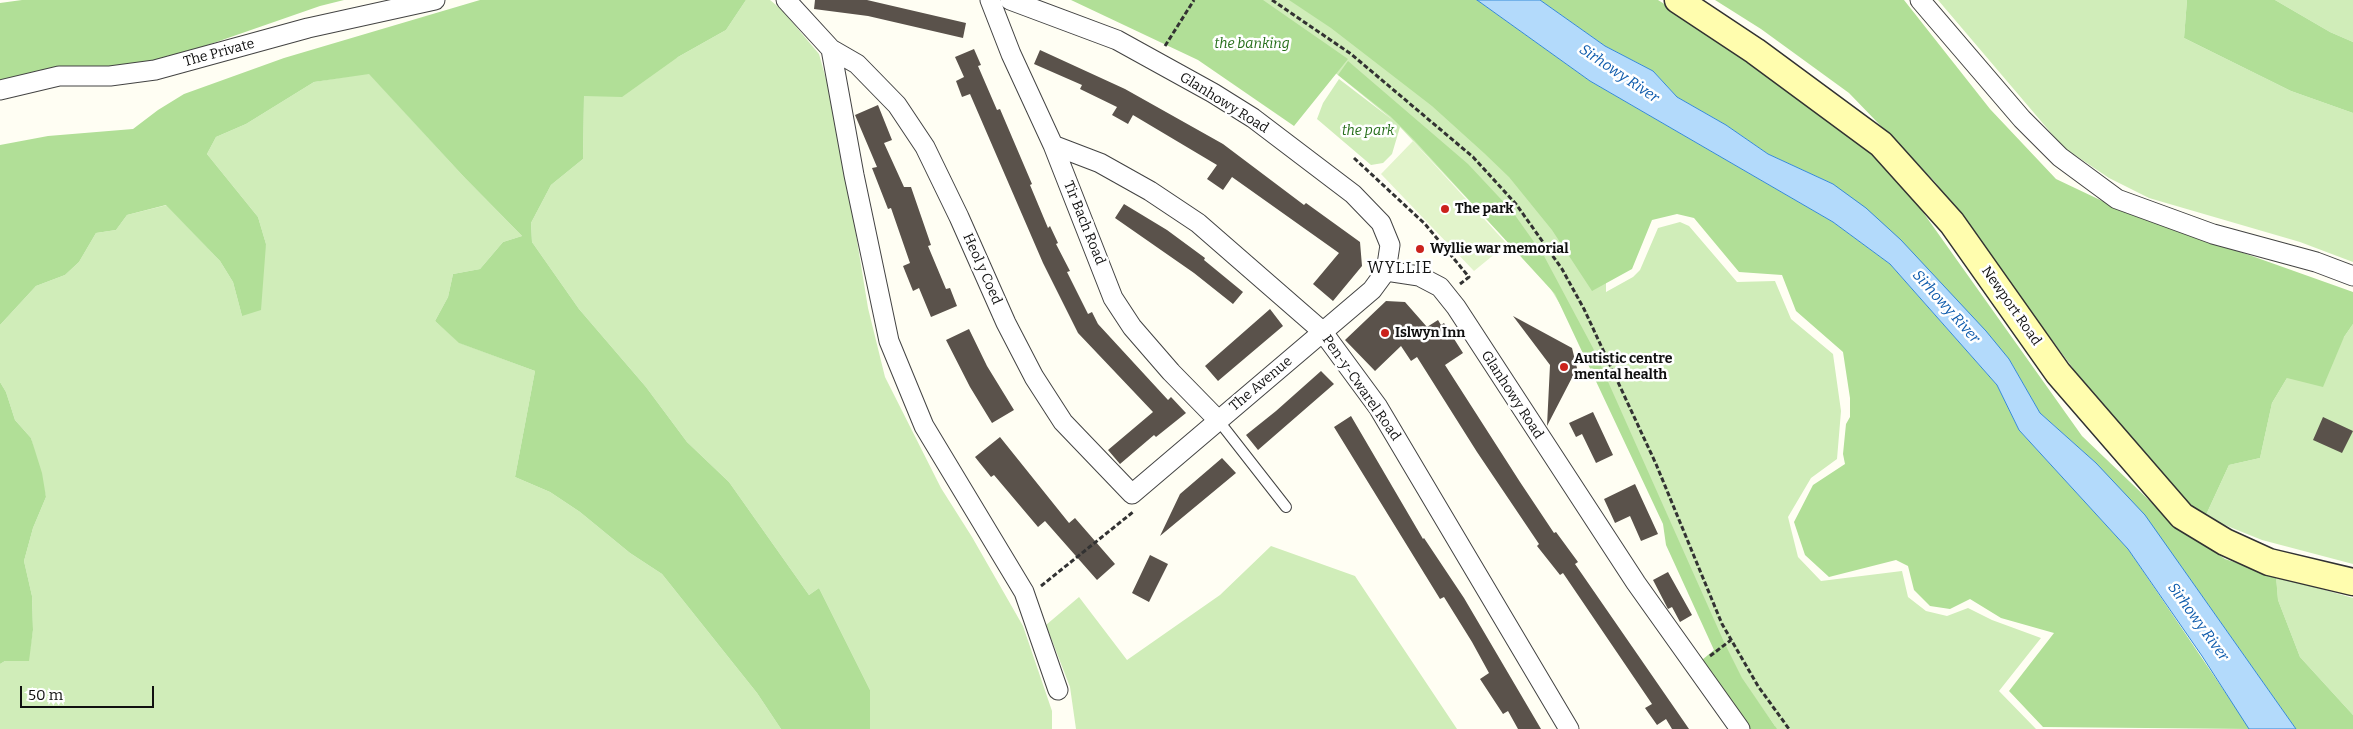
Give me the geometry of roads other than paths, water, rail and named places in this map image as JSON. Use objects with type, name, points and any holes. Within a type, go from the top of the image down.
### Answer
[{"type":"main road","name":"Newport Road","points":[[1678,0],[1755,51],[1881,144],[1952,223],[2058,373],[2182,516],[2224,542],[2269,562],[2353,582]]},
{"type":"street","name":"The Private","points":[[0,90],[30,81],[58,76],[110,76],[155,70],[308,28],[436,0]]},
{"type":"street","points":[[786,0],[831,49],[854,175],[889,341],[924,426],[1026,597],[1058,690]]},
{"type":"street","name":"Tir Bach Road","points":[[990,0],[1011,54],[1053,145],[1113,298],[1132,327],[1171,372],[1218,420]]},
{"type":"street","name":"Glanhowy Road","points":[[1010,0],[1117,40],[1155,61],[1253,118],[1353,194],[1381,223],[1390,245],[1386,271],[1419,276],[1440,287],[1571,486],[1740,729]]},
{"type":"street","points":[[1920,0],[2022,120],[2060,156],[2117,199],[2213,234],[2316,262],[2353,276]]},
{"type":"street","name":"Heol y Coed","points":[[831,49],[857,64],[897,105],[925,147],[960,217],[1006,323],[1034,377],[1063,422],[1135,501]]},
{"type":"street","name":"Pen-y-Cwarel Road","points":[[1053,145],[1100,163],[1150,191],[1198,223],[1322,331],[1378,408],[1570,729]]},
{"type":"street","name":"The Avenue","points":[[1135,501],[1218,420],[1372,290],[1386,271]]},
{"type":"lane","points":[[1218,420],[1286,507]]},
{"type":"water","name":"Sirhowy River","points":[[1477,0],[1540,0],[1605,46],[1653,71],[1677,97],[1726,125],[1768,154],[1833,184],[1866,208],[1901,240],[1986,331],[2009,359],[2040,413],[2096,463],[2145,515],[2296,729],[2249,729],[2202,656],[2128,549],[2019,430],[1997,385],[1890,264],[1833,222],[1590,81]]},
{"type":"place","name":"The park","points":[[1445,209]]},
{"type":"place","name":"Wyllie war memorial","points":[[1420,249]]},
{"type":"place","name":"Islwyn Inn","points":[[1385,333]]},
{"type":"place","name":"Autistic centre mental health","points":[[1564,367]]},
{"type":"district","name":"WYLLIE","points":[[1400,269]]},
{"type":"park label","name":"the banking","points":[[1252,44]]},
{"type":"park label","name":"the park","points":[[1368,131]]}]
